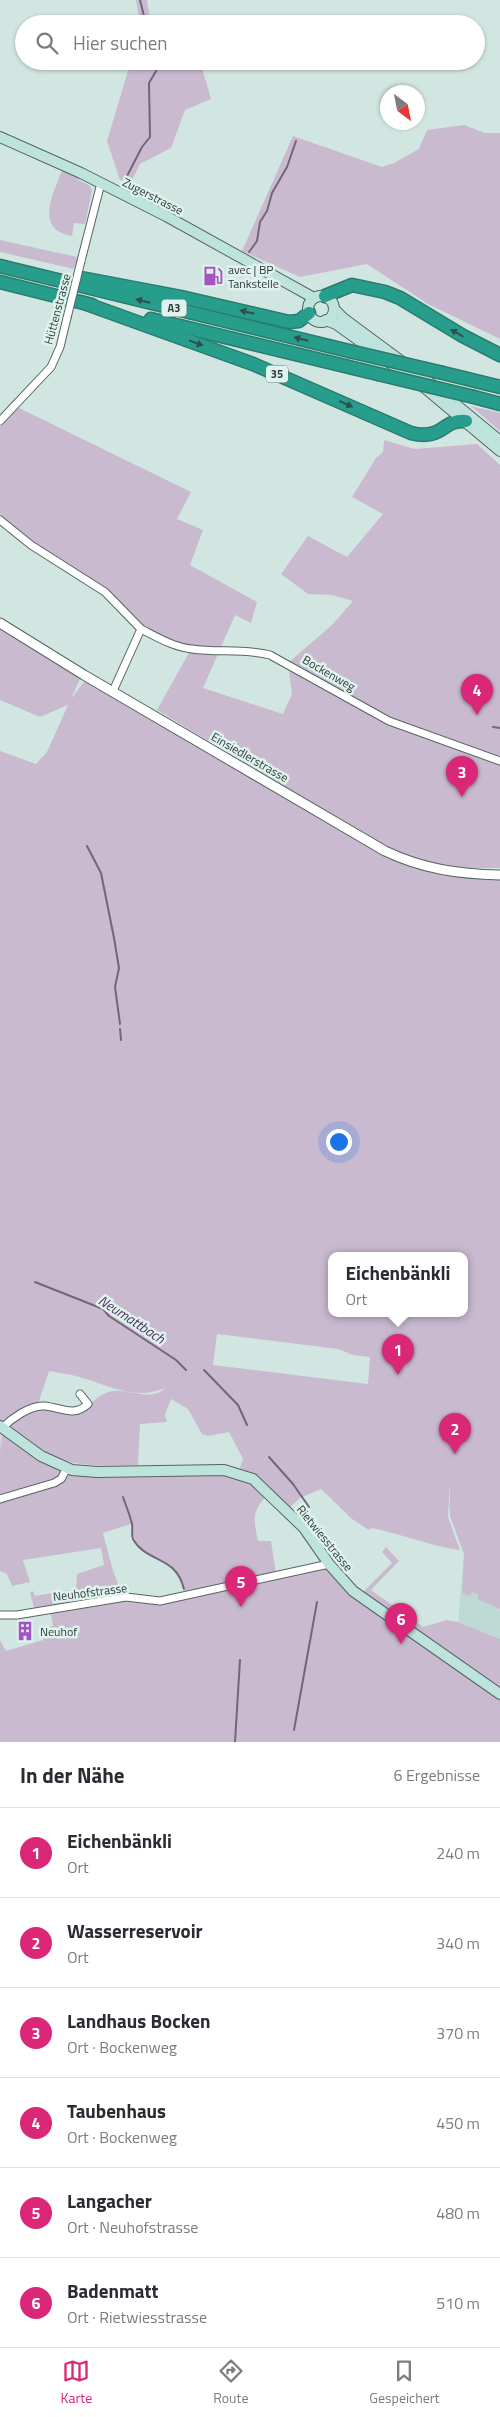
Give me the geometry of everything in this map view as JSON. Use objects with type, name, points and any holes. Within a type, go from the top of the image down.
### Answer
[{"type":"highway","points":[[0,265],[174,295],[289,322],[299,320],[314,303],[352,285],[385,292],[400,298],[469,340],[500,355]]},
{"type":"highway","name":"A3","points":[[0,265],[500,387]]},
{"type":"highway","name":"A3","points":[[0,282],[500,404]]},
{"type":"highway","name":"35","points":[[84,303],[253,364],[411,433],[432,435],[452,422],[466,421]]},
{"type":"main road","name":"Zugerstrasse","points":[[0,138],[101,183],[178,222],[290,286],[314,303],[332,301],[334,309],[343,318],[424,378],[500,441]]},
{"type":"main road","name":"Zugerstrasse","points":[[314,303],[314,320],[326,320],[367,346],[466,421],[500,451]]},
{"type":"main road","points":[[326,320],[332,316],[334,309]]},
{"type":"main road","name":"Rietwiesstrasse","points":[[1,1427],[40,1456],[67,1468],[97,1472],[224,1470],[245,1475],[257,1482],[295,1518],[314,1541],[329,1564],[360,1596],[500,1694]]},
{"type":"street","name":"Hüttenstrasse","points":[[0,421],[50,367],[60,347],[101,183]]},
{"type":"street","name":"Bockenweg","points":[[0,520],[31,545],[105,592],[141,629],[164,641],[191,649],[253,651],[270,655],[388,721],[500,761]]},
{"type":"street","name":"Einsiedlerstrasse","points":[[0,623],[398,857],[426,867],[454,873],[500,875]]},
{"type":"street","points":[[113,691],[141,629]]},
{"type":"street","points":[[1,1427],[12,1419],[38,1406],[72,1412],[81,1410],[88,1404],[80,1394]]},
{"type":"street","points":[[0,1499],[54,1483],[61,1478],[67,1468]]},
{"type":"street","name":"Neuhofstrasse","points":[[0,1615],[17,1615],[126,1597],[160,1600],[329,1564]]},
{"type":"shaded area","points":[[136,0],[147,0],[150,15],[138,15]]},
{"type":"shaded area","points":[[128,70],[203,70],[211,99],[185,110],[171,148],[140,164],[131,182],[120,180],[107,141]]},
{"type":"shaded area","points":[[464,125],[485,133],[500,133],[500,339],[428,304],[367,264],[300,277],[242,251],[293,136],[382,167],[394,163],[419,149],[427,130]]},
{"type":"shaded area","points":[[62,170],[79,178],[79,180],[90,186],[92,191],[85,224],[74,223],[72,236],[60,232],[53,226],[50,219],[51,200]]},
{"type":"shaded area","points":[[0,240],[77,257],[74,269],[0,252]]},
{"type":"shaded area","points":[[471,406],[500,413],[500,431]]},
{"type":"shaded area","points":[[17,407],[191,492],[177,519],[203,530],[190,565],[257,602],[251,623],[235,615],[203,688],[283,714],[292,694],[288,663],[332,625],[353,601],[332,595],[308,594],[281,574],[308,536],[347,557],[383,514],[352,497],[376,458],[383,452],[384,440],[415,449],[477,444],[500,465],[500,868],[435,868],[380,844],[157,710],[191,649],[190,646],[165,639],[142,626],[108,592],[15,531],[0,516],[0,427]]},
{"type":"shaded area","points":[[0,625],[78,675],[80,679],[71,699],[86,679],[412,863],[445,873],[466,876],[500,876],[500,1609],[477,1599],[479,1595],[472,1592],[470,1596],[462,1593],[464,1554],[450,1516],[450,1484],[448,1517],[460,1550],[437,1546],[372,1528],[369,1530],[352,1519],[321,1489],[300,1498],[287,1510],[269,1493],[259,1505],[255,1515],[255,1526],[258,1541],[271,1541],[276,1574],[329,1564],[349,1594],[382,1616],[359,1596],[392,1563],[382,1552],[386,1547],[399,1561],[371,1590],[423,1627],[447,1620],[458,1622],[500,1639],[500,1742],[0,1742],[0,1640],[6,1651],[43,1640],[41,1629],[53,1626],[50,1609],[35,1611],[30,1593],[33,1591],[35,1596],[76,1589],[77,1574],[104,1565],[101,1548],[23,1560],[30,1582],[12,1586],[7,1574],[0,1571],[0,1430],[1,1453],[2,1431],[61,1469],[61,1477],[67,1468],[238,1473],[243,1459],[229,1432],[208,1436],[202,1434],[188,1409],[171,1399],[165,1415],[167,1422],[140,1424],[138,1465],[97,1465],[68,1461],[42,1450],[8,1427],[12,1421],[39,1408],[80,1413],[95,1399],[109,1392],[119,1391],[147,1395],[160,1392],[165,1388],[154,1392],[132,1392],[75,1376],[49,1371],[38,1404],[0,1423],[0,751],[36,764],[47,752],[68,705],[40,717],[0,700]],"holes":[[[217,1334],[338,1349],[353,1355],[370,1357],[368,1384],[213,1365]],[[131,1524],[133,1535],[138,1544],[149,1554],[166,1562],[175,1570],[186,1594],[160,1601],[123,1597],[113,1571],[103,1533]]]},
{"type":"shaded area","points":[[500,1429],[500,1639],[458,1622],[464,1554],[450,1516],[449,1504]]},
{"type":"waterway","points":[[140,0],[144,15]]},
{"type":"waterway","points":[[127,176],[142,147],[150,137],[149,83],[157,70]]},
{"type":"waterway","points":[[249,252],[257,241],[260,222],[267,211],[272,193],[287,167],[296,141]]},
{"type":"waterway","points":[[493,727],[500,728]]},
{"type":"waterway","points":[[87,846],[101,873],[114,938],[119,968],[115,987],[120,1024]]},
{"type":"waterway","points":[[120,1029],[121,1040]]},
{"type":"waterway","name":"Neumattbach","points":[[35,1282],[103,1309],[109,1316],[176,1360],[186,1370]]},
{"type":"waterway","name":"Neumattbach","points":[[204,1370],[238,1405],[247,1425]]},
{"type":"waterway","name":"Neumattbach","points":[[269,1457],[293,1484],[309,1507]]},
{"type":"waterway","points":[[123,1497],[132,1524],[133,1539],[139,1547],[168,1564],[180,1578],[184,1589]]},
{"type":"waterway","name":"Neumattbach","points":[[294,1730],[317,1602]]},
{"type":"waterway","points":[[235,1742],[240,1660]]},
{"type":"place","name":"avec | BP Tankstelle","points":[[213,276]]},
{"type":"place","name":"Taubenhaus","points":[[477,715]]},
{"type":"place","name":"Landhaus Bocken","points":[[462,797]]},
{"type":"place","name":"Eichenbänkli","points":[[398,1375]]},
{"type":"place","name":"Wasserreservoir","points":[[455,1454]]},
{"type":"place","name":"Langacher","points":[[241,1607]]},
{"type":"place","name":"Neuhof","points":[[25,1631]]},
{"type":"place","name":"Badenmatt","points":[[401,1644]]}]
